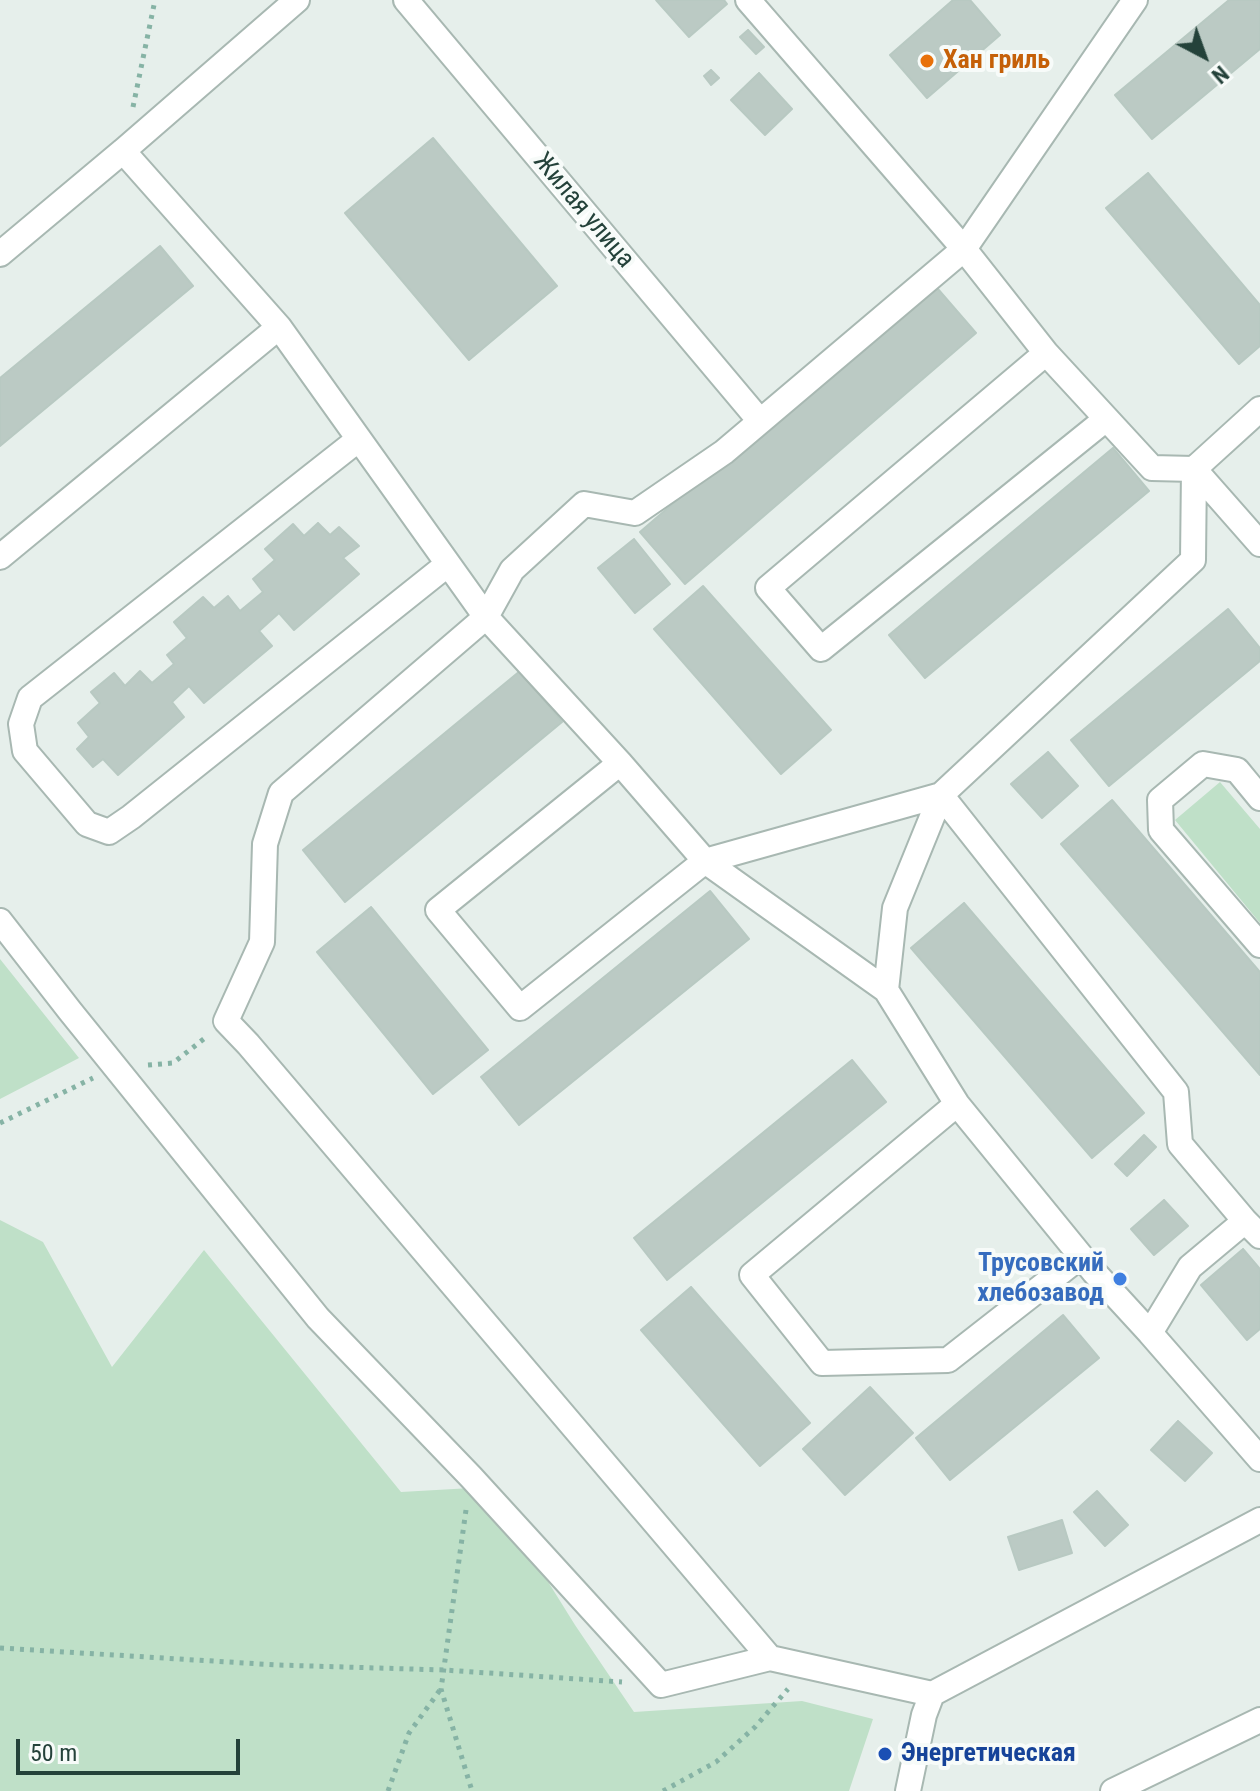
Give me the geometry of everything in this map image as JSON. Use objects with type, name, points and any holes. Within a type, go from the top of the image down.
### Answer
[{"type":"street","points":[[0,254],[297,0]]},
{"type":"street","name":"Жилая улица","points":[[406,0],[760,421]]},
{"type":"street","points":[[748,0],[964,249],[1046,353],[1152,468],[1194,469],[1260,409]]},
{"type":"street","points":[[770,1658],[226,1021],[262,942],[265,844],[281,793],[486,617],[512,570],[584,504],[635,513],[724,452],[964,249],[1135,0]]},
{"type":"street","points":[[123,151],[279,327],[486,617],[705,861],[886,990],[957,1104],[1081,1256],[1257,1452]]},
{"type":"street","points":[[0,557],[279,327]]},
{"type":"street","points":[[1046,353],[768,588],[821,649],[1106,419]]},
{"type":"street","points":[[359,439],[30,698],[21,724],[25,751],[87,824],[109,832],[448,564]]},
{"type":"street","points":[[1194,469],[1260,544]]},
{"type":"street","points":[[886,990],[895,908],[941,795],[1193,560],[1194,469]]},
{"type":"street","points":[[620,763],[438,910],[520,1008],[705,861],[941,795]]},
{"type":"street","points":[[1260,798],[1237,770],[1203,764],[1160,800],[1161,830],[1260,945]]},
{"type":"street","points":[[941,795],[1176,1092],[1180,1144],[1256,1231],[1190,1267],[1150,1333]]},
{"type":"street","points":[[0,921],[318,1318],[471,1477],[661,1685],[770,1658],[932,1694],[1260,1520]]},
{"type":"street","points":[[957,1104],[752,1275],[822,1363],[948,1360],[1081,1256]]},
{"type":"street","points":[[908,1791],[924,1715],[932,1694]]},
{"type":"street","points":[[1124,1788],[1260,1720]]},
{"type":"path","points":[[123,151],[155,0]]},
{"type":"path","points":[[471,1477],[441,1689],[472,1791]]},
{"type":"path","points":[[0,1648],[277,1665],[444,1670],[661,1685]]},
{"type":"path","points":[[663,1791],[716,1762],[755,1727],[791,1685],[778,1685]]},
{"type":"path","points":[[388,1791],[409,1733],[441,1689]]},
{"type":"green space","points":[[1220,782],[1260,829],[1260,923],[1175,820]]},
{"type":"green space","points":[[0,959],[79,1058],[0,1099]]},
{"type":"green space","points":[[0,1220],[43,1242],[112,1367],[204,1250],[401,1492],[489,1487],[575,1625],[634,1712],[802,1701],[873,1719],[849,1791],[0,1791]]},
{"type":"building","points":[[656,0],[724,0],[727,4],[689,37]]},
{"type":"building","points":[[953,0],[970,0],[1000,35],[927,98],[890,55]]},
{"type":"building","points":[[1229,0],[1260,0],[1260,49],[1152,139],[1115,95]]},
{"type":"building","points":[[748,30],[764,47],[756,54],[740,37]]},
{"type":"building","points":[[711,70],[719,78],[711,85],[704,76]]},
{"type":"building","points":[[759,73],[792,109],[765,135],[731,100]]},
{"type":"building","points":[[433,138],[557,286],[469,360],[345,213]]},
{"type":"building","points":[[1148,173],[1260,305],[1260,346],[1239,364],[1106,208]]},
{"type":"building","points":[[160,246],[193,286],[0,446],[0,378]]},
{"type":"building","points":[[931,281],[976,333],[685,584],[640,532]]},
{"type":"building","points":[[1113,448],[1149,491],[925,678],[889,635]]},
{"type":"building","points":[[318,523],[330,535],[339,527],[359,546],[343,558],[359,574],[294,630],[279,613],[259,631],[272,646],[204,703],[189,686],[172,702],[184,717],[118,775],[103,759],[93,767],[77,749],[89,737],[78,723],[100,703],[91,692],[114,673],[125,686],[140,671],[152,683],[174,664],[167,655],[187,638],[174,622],[203,597],[214,608],[228,596],[240,611],[263,592],[253,579],[275,560],[265,549],[293,524],[304,536]]},
{"type":"building","points":[[634,539],[670,584],[635,613],[598,568]]},
{"type":"building","points":[[703,586],[831,730],[781,774],[654,629]]},
{"type":"building","points":[[1228,609],[1260,648],[1260,661],[1109,786],[1071,740]]},
{"type":"building","points":[[520,671],[562,722],[345,902],[303,850]]},
{"type":"building","points":[[1048,752],[1078,786],[1042,818],[1011,784]]},
{"type":"building","points":[[1112,800],[1260,972],[1260,1075],[1061,844]]},
{"type":"building","points":[[710,891],[749,939],[519,1125],[481,1077]]},
{"type":"building","points":[[964,903],[1144,1113],[1092,1158],[911,948]]},
{"type":"building","points":[[371,907],[488,1050],[433,1094],[317,952]]},
{"type":"building","points":[[852,1060],[886,1102],[667,1280],[634,1238]]},
{"type":"building","points":[[1144,1135],[1156,1147],[1127,1176],[1115,1164]]},
{"type":"building","points":[[1164,1200],[1188,1226],[1154,1255],[1131,1229]]},
{"type":"building","points":[[1243,1249],[1260,1269],[1260,1329],[1247,1340],[1201,1285]]},
{"type":"building","points":[[691,1287],[810,1423],[760,1466],[641,1330]]},
{"type":"building","points":[[1063,1315],[1099,1358],[950,1480],[916,1438]]},
{"type":"building","points":[[870,1387],[913,1433],[845,1495],[803,1449]]},
{"type":"building","points":[[1178,1421],[1212,1453],[1185,1481],[1151,1450]]},
{"type":"building","points":[[1097,1491],[1128,1525],[1105,1546],[1074,1512]]},
{"type":"building","points":[[1062,1520],[1072,1553],[1019,1570],[1008,1537]]},
{"type":"place","name":"Хан гриль","points":[[927,61]]},
{"type":"place","name":"Трусовский хлебозавод","points":[[1120,1279]]},
{"type":"place","name":"Энергетическая","points":[[885,1754]]}]
